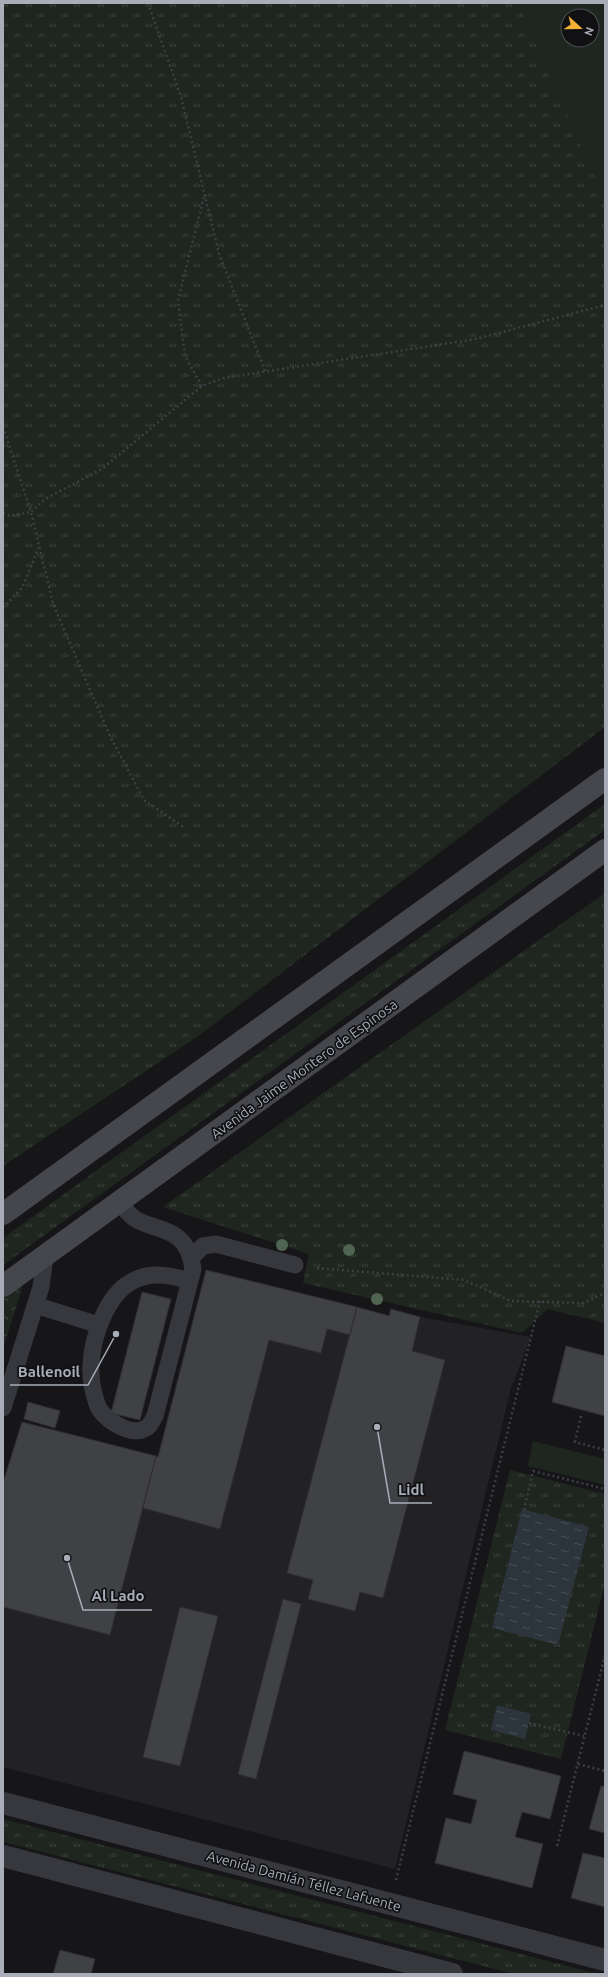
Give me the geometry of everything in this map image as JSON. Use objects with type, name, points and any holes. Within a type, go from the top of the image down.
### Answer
[{"type":"main road","points":[[3,1214],[605,779]]},
{"type":"main road","name":"Avenida Jaime Montero de Espinosa","points":[[3,1286],[605,850]]},
{"type":"street","name":"Avenida Damián Téllez Lafuente","points":[[3,1803],[605,1960]]},
{"type":"street","points":[[3,1856],[452,1974]]},
{"type":"lane","points":[[122,1201],[127,1213],[133,1219],[160,1227],[178,1237],[192,1257],[193,1269],[190,1281],[155,1416],[149,1426],[143,1430],[125,1428],[112,1423],[104,1416],[97,1406],[92,1386],[91,1365],[99,1325],[120,1291],[131,1282],[155,1275],[166,1275],[190,1281]]},
{"type":"lane","points":[[192,1257],[202,1246],[216,1244],[295,1265]]},
{"type":"lane","points":[[3,1408],[41,1287],[45,1257]]},
{"type":"lane","points":[[35,1305],[99,1325]]},
{"type":"path","points":[[148,3],[181,97],[219,254],[266,372]]},
{"type":"path","points":[[202,386],[185,356],[178,301],[205,195]]},
{"type":"path","points":[[3,513],[11,516],[31,512],[45,499],[102,469],[202,386],[224,378],[476,339],[605,305]]},
{"type":"path","points":[[3,427],[31,512],[53,604],[110,736],[144,800],[185,828]]},
{"type":"path","points":[[3,608],[22,588],[39,547]]},
{"type":"path","points":[[295,1265],[309,1268],[464,1280],[511,1301],[584,1303],[605,1293]]},
{"type":"path","points":[[390,1904],[540,1302]]},
{"type":"path","points":[[581,1416],[575,1442],[605,1450]]},
{"type":"path","points":[[524,1510],[533,1471],[605,1489]]},
{"type":"path","points":[[557,1846],[605,1655]]},
{"type":"path","points":[[529,1723],[584,1736]]},
{"type":"path","points":[[578,1764],[605,1771]]},
{"type":"shaded area","points":[[206,1270],[389,1315],[391,1309],[420,1317],[531,1337],[511,1388],[395,1869],[3,1767],[3,1483],[22,1422],[158,1457]]},
{"type":"green space","points":[[3,3],[605,3],[605,727],[197,1037],[3,1166]]},
{"type":"green space","points":[[518,3],[605,3],[605,200]]},
{"type":"green space","points":[[605,804],[605,830],[3,1265],[3,1238]]},
{"type":"green space","points":[[605,893],[605,1323],[548,1309],[522,1333],[303,1283],[309,1254],[163,1207]]},
{"type":"green space","points":[[24,1282],[3,1349],[3,1298]]},
{"type":"green space","points":[[533,1441],[605,1459],[605,1485],[528,1466]]},
{"type":"green space","points":[[510,1470],[605,1494],[605,1583],[561,1759],[445,1730]]},
{"type":"green space","points":[[3,1819],[598,1974],[514,1974],[3,1842]]},
{"type":"water","points":[[522,1509],[589,1527],[558,1645],[492,1628]]},
{"type":"water","points":[[497,1705],[531,1714],[525,1739],[491,1730]]},
{"type":"building","points":[[206,1270],[357,1307],[350,1335],[327,1329],[321,1353],[269,1340],[220,1529],[143,1508],[156,1456],[158,1457]]},
{"type":"building","points":[[142,1292],[171,1299],[140,1420],[111,1413]]},
{"type":"building","points":[[357,1307],[389,1316],[391,1309],[420,1317],[412,1351],[445,1360],[383,1598],[360,1592],[355,1611],[308,1599],[313,1580],[287,1573]]},
{"type":"building","points":[[566,1346],[605,1356],[605,1416],[552,1402]]},
{"type":"building","points":[[28,1402],[60,1411],[55,1428],[24,1419]]},
{"type":"building","points":[[22,1422],[156,1456],[110,1635],[3,1607],[3,1483]]},
{"type":"building","points":[[283,1599],[301,1604],[256,1779],[238,1774]]},
{"type":"building","points":[[180,1607],[218,1616],[180,1766],[143,1757]]},
{"type":"building","points":[[464,1751],[561,1776],[550,1819],[522,1812],[515,1837],[543,1844],[532,1888],[435,1863],[446,1818],[471,1824],[477,1800],[453,1794]]},
{"type":"building","points":[[601,1786],[605,1787],[605,1833],[589,1829]]},
{"type":"building","points":[[583,1853],[605,1858],[605,1907],[571,1898]]},
{"type":"building","points":[[60,1950],[95,1959],[91,1974],[53,1974]]},
{"type":"place","name":"Ballenoil","points":[[116,1334]]},
{"type":"place","name":"Lidl","points":[[377,1427]]},
{"type":"place","name":"Al Lado","points":[[67,1558]]}]
